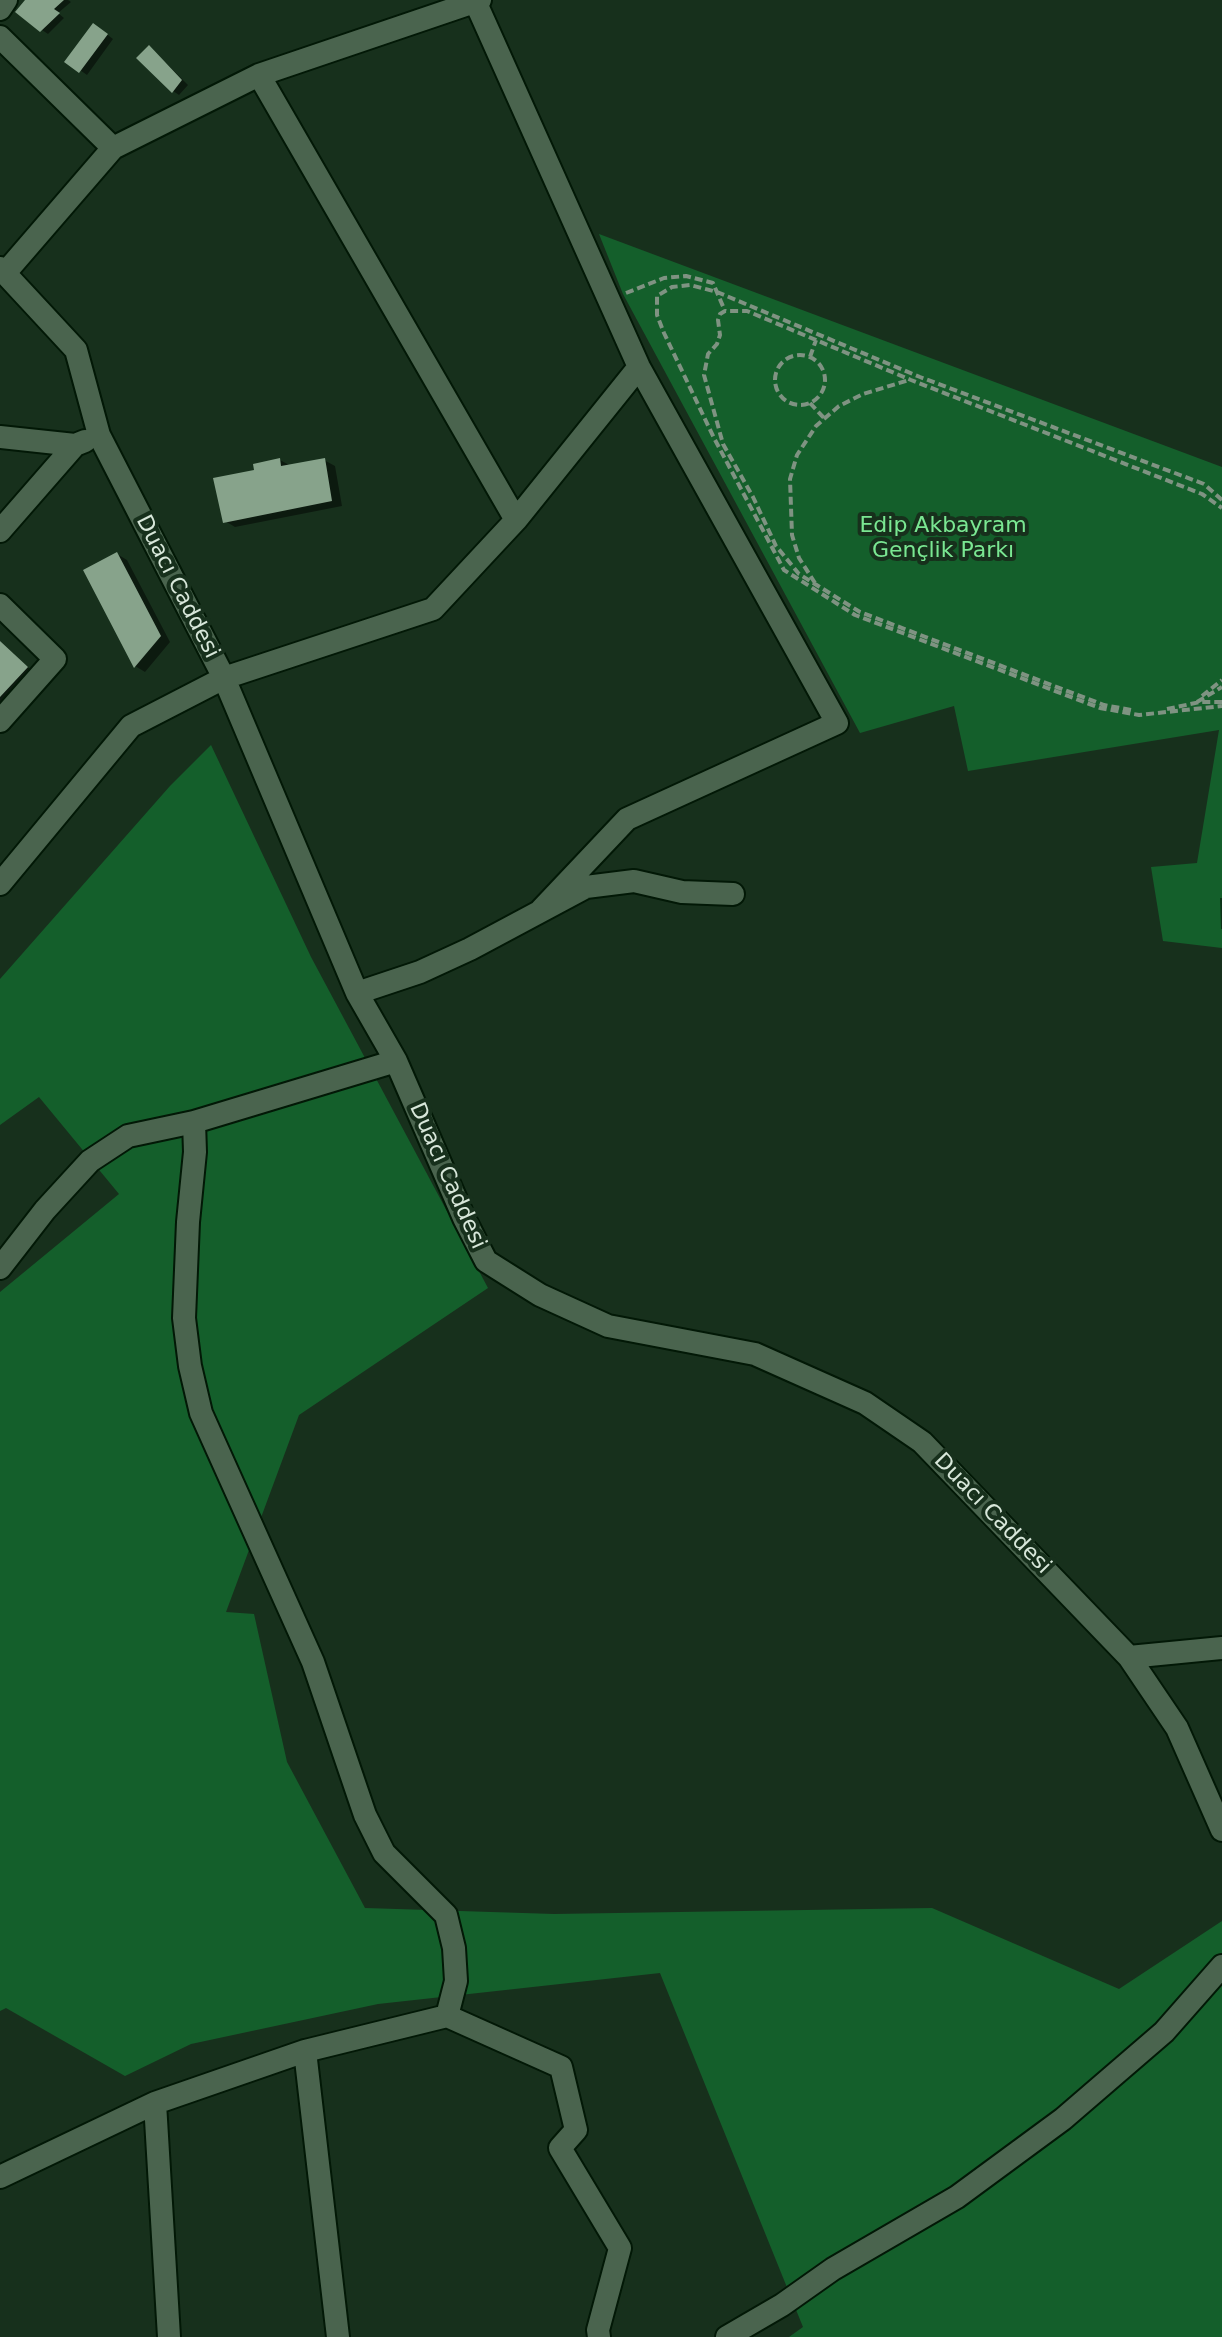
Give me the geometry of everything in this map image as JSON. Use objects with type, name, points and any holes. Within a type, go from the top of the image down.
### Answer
[{"type":"street","points":[[0,9],[6,0]]},
{"type":"street","points":[[3,270],[113,148],[259,75],[478,1],[639,367],[837,723],[627,819],[541,910]]},
{"type":"street","points":[[0,37],[113,148]]},
{"type":"street","points":[[259,75],[516,520]]},
{"type":"street","name":"Duacı Caddesi","points":[[3,270],[76,350],[99,435],[224,678],[357,993],[396,1061],[464,1218],[486,1261],[540,1295],[608,1326],[755,1354],[865,1403],[922,1442],[1129,1657],[1177,1728],[1222,1830]]},
{"type":"street","points":[[0,884],[131,726],[224,678],[433,609],[516,520],[639,367]]},
{"type":"street","points":[[0,531],[75,445],[99,435]]},
{"type":"street","points":[[0,437],[75,445]]},
{"type":"street","points":[[0,605],[55,659],[0,721]]},
{"type":"street","points":[[357,993],[420,972],[470,949],[586,887],[634,881],[682,892],[733,894]]},
{"type":"street","points":[[0,1268],[45,1210],[90,1161],[128,1136],[194,1122],[396,1061]]},
{"type":"street","points":[[194,1122],[195,1152],[184,1318],[190,1366],[201,1413],[313,1662],[365,1815],[384,1853],[446,1915],[454,1948],[456,1981],[447,2016]]},
{"type":"street","points":[[1129,1657],[1222,1648]]},
{"type":"street","points":[[727,2337],[782,2305],[833,2269],[957,2197],[1063,2119],[1164,2032],[1222,1966]]},
{"type":"street","points":[[0,2177],[155,2103],[305,2051],[447,2016],[561,2067],[576,2130],[560,2148],[620,2248],[598,2330],[599,2337]]},
{"type":"street","points":[[305,2051],[338,2337]]},
{"type":"street","points":[[155,2103],[169,2337]]},
{"type":"path","points":[[610,301],[664,278],[686,276],[713,283],[725,311]]},
{"type":"path","points":[[1222,500],[1204,484],[920,377],[717,292],[690,285],[672,287],[657,296],[657,315],[714,438],[784,570],[855,615],[1100,708],[1139,715],[1222,704]]},
{"type":"path","points":[[1222,508],[1202,494],[911,380],[747,311],[725,311],[720,314],[720,335],[708,354],[704,375],[723,444],[776,546],[799,574],[860,612],[1104,705],[1141,713],[1191,704],[1222,704]]},
{"type":"path","points":[[810,357],[816,340]]},
{"type":"path","points":[[794,355],[810,357],[822,367],[826,378],[824,390],[810,403],[793,405],[777,389],[775,379],[785,360],[794,355]]},
{"type":"path","points":[[816,585],[799,558],[792,535],[790,479],[797,455],[816,426],[839,406],[863,394],[911,380]]},
{"type":"path","points":[[810,403],[824,418]]},
{"type":"path","points":[[1184,709],[1222,680]]},
{"type":"path","points":[[1191,704],[1222,687]]},
{"type":"green space","name":"Edip Akbayram Gençlik Parkı","points":[[599,234],[1222,467],[1222,948],[1163,941],[1151,867],[1197,863],[1219,730],[968,771],[954,706],[860,733],[623,294]]},
{"type":"green space","points":[[211,745],[311,957],[488,1288],[299,1415],[226,1612],[254,1614],[287,1762],[365,1908],[554,1914],[932,1908],[1119,1989],[1222,1921],[1222,2337],[789,2337],[803,2327],[660,1973],[378,2004],[191,2044],[125,2076],[6,2008],[0,2011],[0,1292],[119,1194],[39,1097],[0,1125],[0,979],[170,786]]},
{"type":"building","points":[[25,0],[64,0],[54,9],[60,13],[40,32],[15,12]]},
{"type":"building","points":[[93,23],[108,34],[79,73],[64,62]]},
{"type":"building","points":[[149,45],[182,80],[172,93],[136,58]]},
{"type":"building","points":[[280,458],[281,466],[325,458],[332,501],[223,523],[213,478],[254,470],[253,464]]},
{"type":"building","points":[[117,552],[161,636],[134,668],[83,570]]},
{"type":"building","points":[[0,641],[28,667],[0,697]]}]
